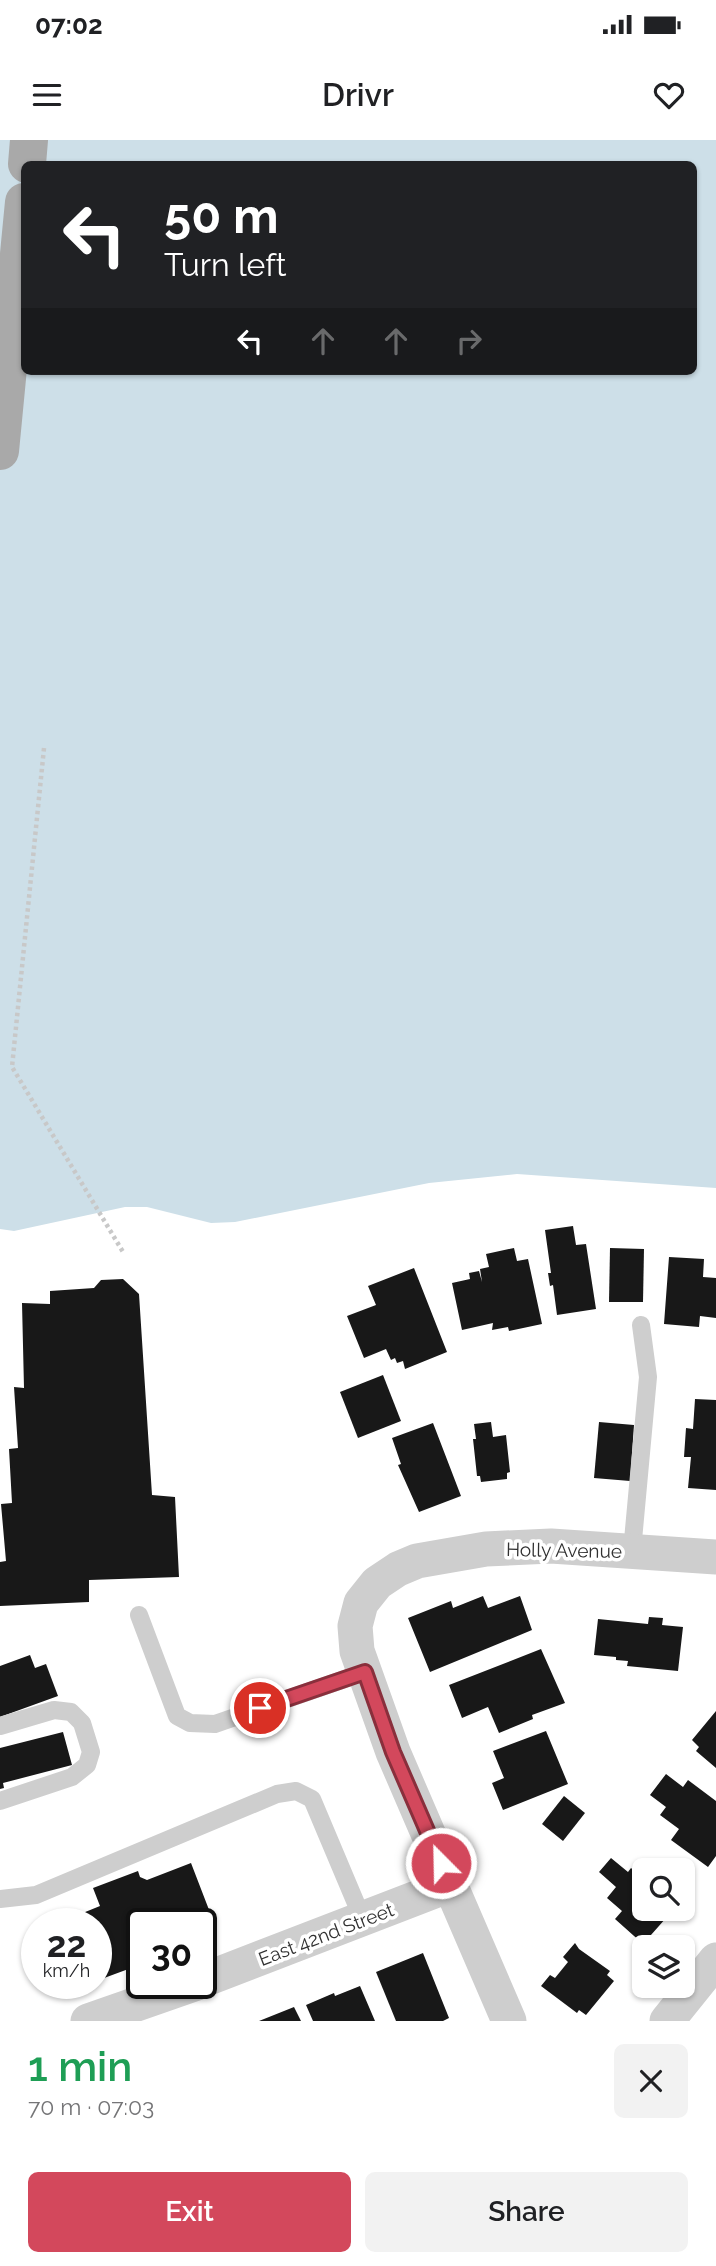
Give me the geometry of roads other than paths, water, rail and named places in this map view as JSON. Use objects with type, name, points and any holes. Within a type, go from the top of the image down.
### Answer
[{"type":"main road","points":[[27,161],[29,140]]},
{"type":"main road","points":[[0,452],[21,233]]},
{"type":"street","name":"Holly Avenue","points":[[365,1672],[357,1651],[355,1626],[361,1603],[377,1583],[398,1569],[417,1561],[486,1549],[551,1546],[716,1557]]},
{"type":"street","points":[[365,1672],[393,1752],[509,2021]]},
{"type":"street","name":"East 42nd Street","points":[[217,1975],[450,1885]]},
{"type":"street","points":[[667,2021],[716,1960]]},
{"type":"street","name":"East 42nd Street","points":[[88,2021],[151,1999]]},
{"type":"lane","points":[[632,1551],[648,1377],[641,1325]]},
{"type":"lane","points":[[139,1615],[177,1716],[190,1723],[215,1724],[365,1672]]},
{"type":"lane","points":[[0,1726],[54,1710],[71,1712],[82,1723],[91,1752],[87,1765],[72,1777],[0,1801]]},
{"type":"lane","points":[[0,1899],[36,1895],[277,1794],[296,1791],[312,1799],[363,1920]]}]
